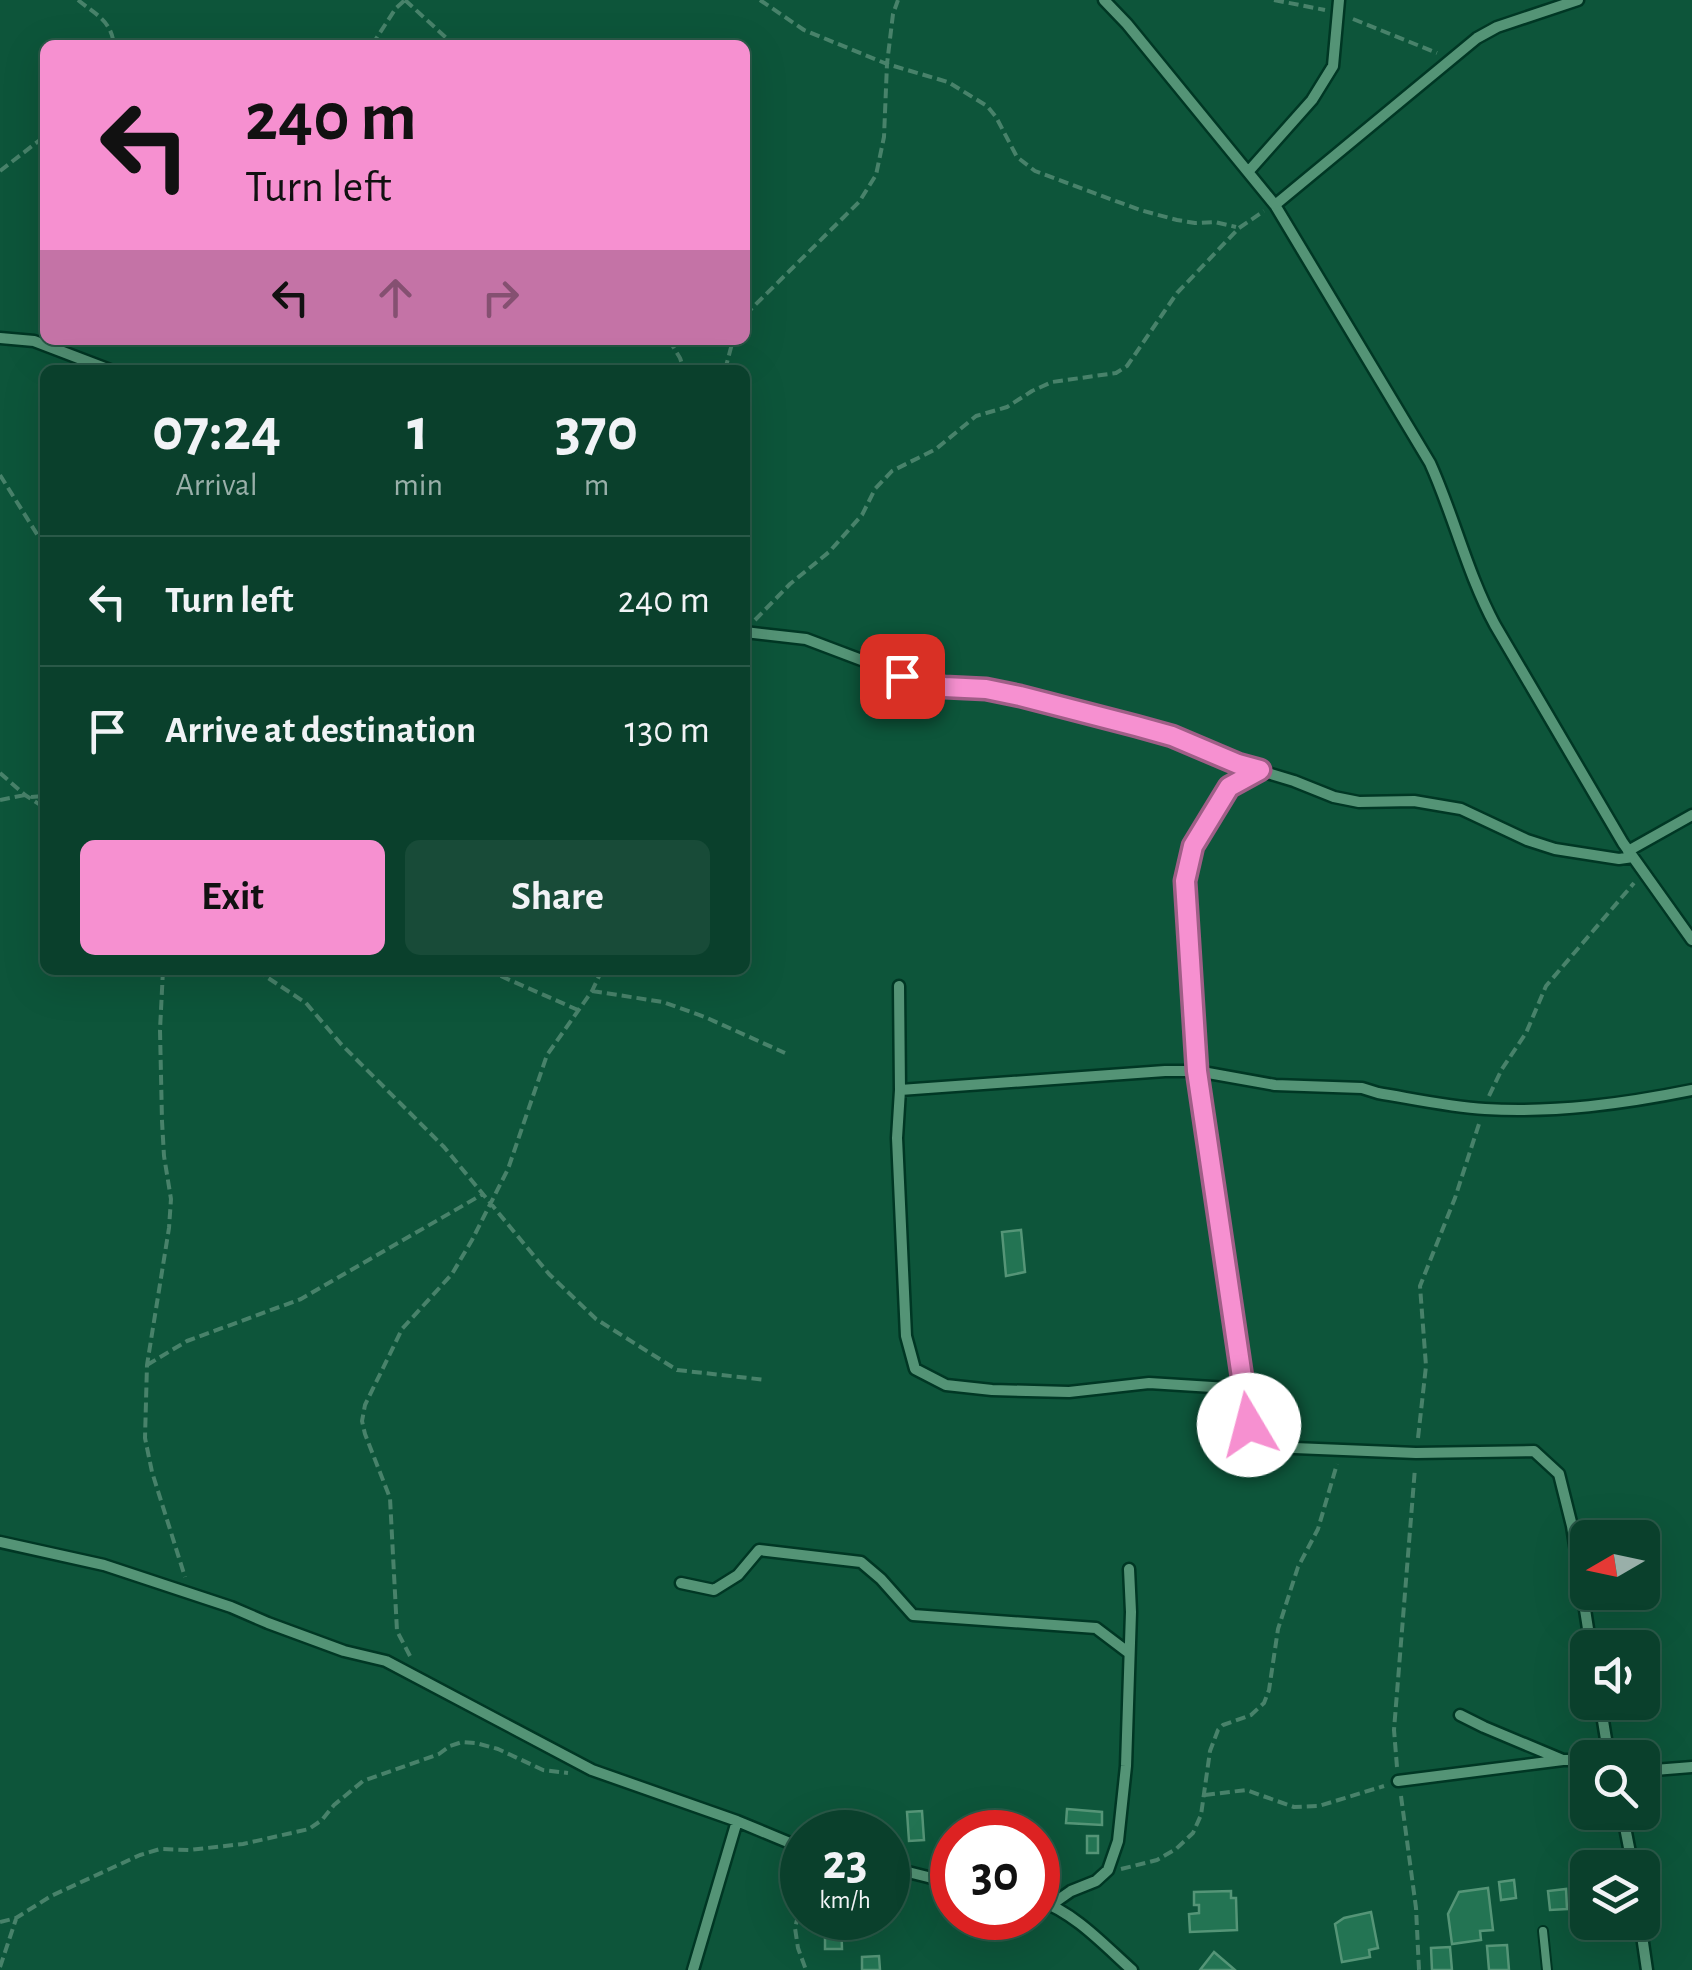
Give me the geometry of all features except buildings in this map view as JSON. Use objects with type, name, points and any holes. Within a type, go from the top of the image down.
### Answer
[{"type":"street","points":[[1104,0],[1275,204],[1417,440],[1446,499],[1478,593],[1631,854],[1692,940]]},
{"type":"street","points":[[1248,172],[1312,100],[1333,66],[1339,0]]},
{"type":"street","points":[[1275,204],[1477,38],[1497,27],[1578,0]]},
{"type":"street","points":[[0,338],[40,344]]},
{"type":"street","points":[[42,345],[96,365]]},
{"type":"street","points":[[750,632],[806,638],[926,684],[1020,696],[1172,736],[1238,764],[1348,800],[1414,802],[1461,809],[1555,849],[1618,859],[1692,815]]},
{"type":"street","points":[[1260,770],[1229,787],[1193,846],[1185,881],[1197,1071],[1249,1425],[1256,1440],[1270,1447],[1416,1453],[1534,1451],[1559,1474],[1572,1526],[1588,1630]]},
{"type":"street","points":[[899,986],[897,1138],[906,1336],[916,1369],[946,1385],[992,1390],[1069,1392],[1149,1383],[1244,1389]]},
{"type":"street","points":[[900,1090],[1166,1071],[1197,1071],[1276,1086],[1362,1088],[1484,1109],[1590,1108],[1692,1090]]},
{"type":"street","points":[[0,1542],[104,1565],[344,1650],[386,1661],[592,1770],[780,1839]]},
{"type":"street","points":[[681,1583],[714,1590],[738,1575],[759,1550],[861,1562],[913,1615],[1096,1628],[1129,1652]]},
{"type":"street","points":[[1060,1899],[1096,1881],[1108,1870],[1118,1841],[1126,1766],[1129,1569]]},
{"type":"street","points":[[1460,1715],[1563,1760]]},
{"type":"street","points":[[1398,1781],[1570,1760]]},
{"type":"street","points":[[1660,1769],[1692,1767]]},
{"type":"street","points":[[694,1970],[736,1821]]},
{"type":"street","points":[[1060,1910],[1132,1970]]},
{"type":"street","points":[[1642,1940],[1646,1970]]},
{"type":"lane","points":[[1543,1931],[1547,1970]]},
{"type":"path","points":[[78,0],[101,17],[112,30],[113,40]]},
{"type":"path","points":[[375,40],[405,0],[449,40]]},
{"type":"path","points":[[760,0],[804,30],[887,64],[948,82],[987,106],[1017,156],[1035,171],[1158,216],[1239,228]]},
{"type":"path","points":[[750,310],[859,202],[876,175],[884,136],[893,14],[898,0]]},
{"type":"path","points":[[1274,0],[1339,13],[1450,58]]},
{"type":"path","points":[[0,171],[40,140]]},
{"type":"path","points":[[750,626],[828,552],[862,514],[892,471],[936,449],[976,416],[1007,407],[1043,386],[1116,373],[1127,366],[1177,293],[1239,228],[1275,204]]},
{"type":"path","points":[[0,475],[40,539]]},
{"type":"path","points":[[0,774],[40,804]]},
{"type":"path","points":[[0,800],[40,796]]},
{"type":"path","points":[[1419,1970],[1416,1908],[1394,1730],[1426,1366],[1420,1286],[1484,1109],[1502,1068],[1526,1033],[1546,986],[1643,871]]},
{"type":"path","points":[[163,975],[162,1120],[171,1199],[147,1365],[145,1438],[192,1596]]},
{"type":"path","points":[[264,975],[306,1003],[341,1044],[444,1146],[549,1274],[596,1319],[677,1370],[766,1380]]},
{"type":"path","points":[[498,975],[578,1010]]},
{"type":"path","points":[[410,1656],[398,1631],[390,1498],[365,1434],[362,1413],[402,1330],[452,1274],[492,1202],[508,1170],[547,1055],[600,975]]},
{"type":"path","points":[[592,991],[662,1002],[784,1053]]},
{"type":"path","points":[[147,1365],[187,1341],[301,1299],[483,1194]]},
{"type":"path","points":[[1108,1870],[1133,1868],[1157,1860],[1193,1833],[1201,1815],[1210,1751],[1218,1730],[1258,1711],[1269,1690],[1278,1630],[1298,1567],[1318,1529],[1341,1450]]},
{"type":"path","points":[[0,1922],[16,1918],[51,1896],[140,1854],[243,1844],[309,1829],[363,1781],[462,1742],[498,1749],[542,1770],[561,1774],[592,1770]]},
{"type":"path","points":[[1205,1795],[1246,1790],[1294,1807],[1319,1806],[1398,1781]]},
{"type":"path","points":[[0,1967],[16,1918]]},
{"type":"path","points":[[796,1940],[806,1970]]},
{"type":"route","points":[[902,676],[926,684],[1020,696],[1136,726],[1260,770],[1229,787],[1193,846],[1185,881],[1197,1071],[1249,1425]]}]
